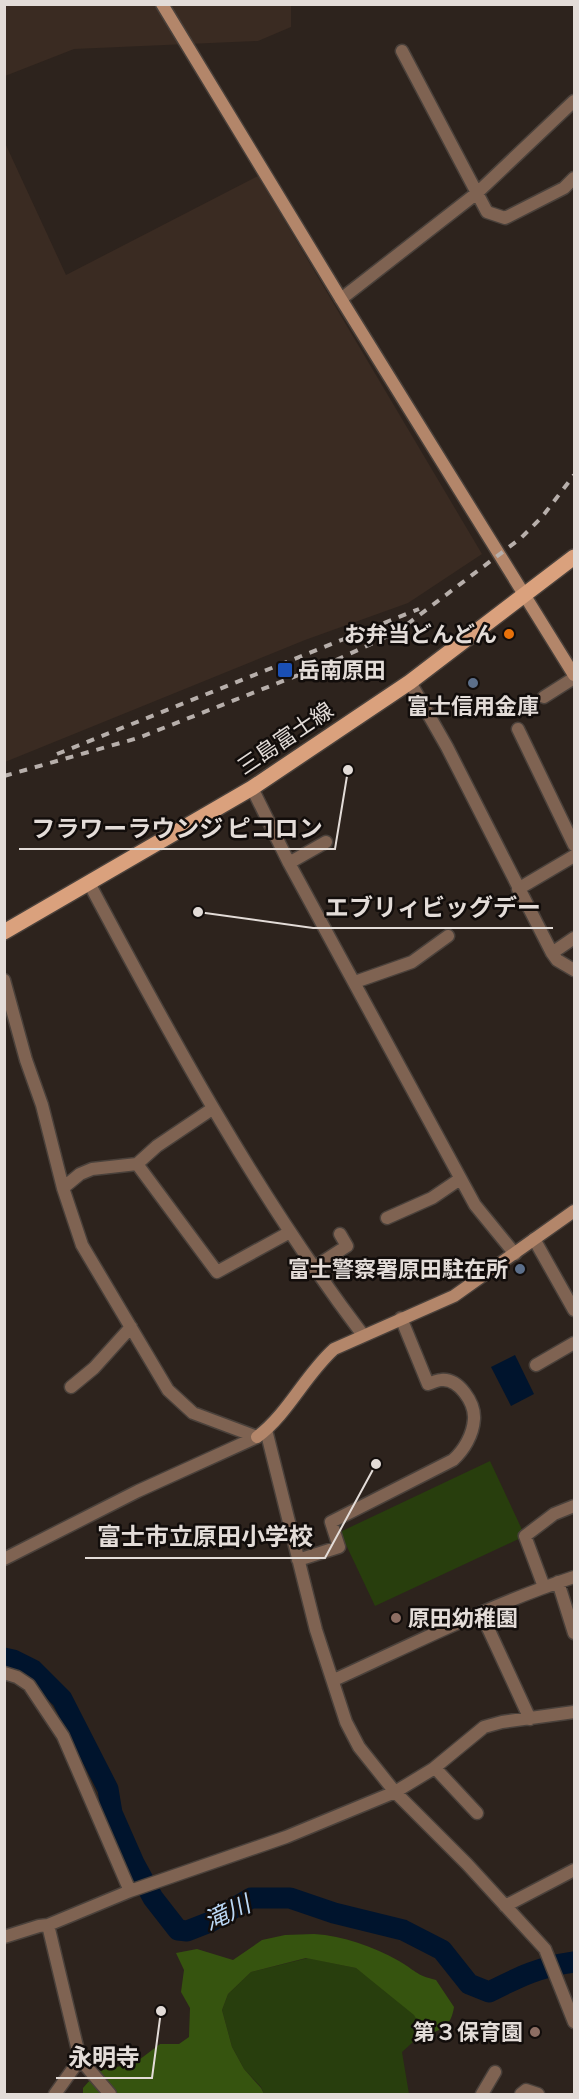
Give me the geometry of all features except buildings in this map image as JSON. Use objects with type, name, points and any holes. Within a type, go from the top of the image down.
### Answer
[{"type":"main road","name":"三島富士線","points":[[4,932],[252,788],[410,682],[574,557]]},
{"type":"street","points":[[162,4],[340,299],[525,594],[574,677],[544,697]]},
{"type":"street","points":[[402,51],[487,212],[505,218],[564,188],[574,178]]},
{"type":"street","points":[[340,299],[477,193],[574,101]]},
{"type":"street","points":[[410,682],[447,747],[552,952],[557,960],[574,970]]},
{"type":"street","points":[[518,729],[574,845]]},
{"type":"street","points":[[252,788],[289,863],[460,1179],[475,1205],[515,1254]]},
{"type":"street","points":[[289,863],[326,842]]},
{"type":"street","points":[[518,889],[574,856]]},
{"type":"street","points":[[89,883],[212,1108],[313,1268],[363,1335]]},
{"type":"street","points":[[355,982],[412,962],[448,936]]},
{"type":"street","points":[[552,952],[574,938]]},
{"type":"street","points":[[4,980],[26,1059],[42,1105],[63,1188],[82,1245],[168,1390],[194,1413],[261,1433]]},
{"type":"street","points":[[63,1188],[80,1174],[92,1169],[137,1164],[157,1146],[212,1108]]},
{"type":"street","points":[[137,1164],[218,1272],[290,1232]]},
{"type":"street","points":[[387,1218],[432,1198],[460,1179]]},
{"type":"street","points":[[4,1559],[138,1491],[261,1433],[318,1363],[334,1349],[453,1296],[574,1211]]},
{"type":"street","points":[[313,1268],[347,1246],[340,1234]]},
{"type":"street","points":[[534,1239],[574,1310]]},
{"type":"street","points":[[298,1560],[339,1547],[331,1522],[453,1460],[465,1446],[472,1432],[475,1417],[468,1398],[459,1385],[443,1379],[428,1384],[401,1318]]},
{"type":"street","points":[[72,1387],[94,1368],[131,1327]]},
{"type":"street","points":[[536,1365],[574,1342]]},
{"type":"street","points":[[261,1433],[316,1630],[346,1722],[359,1747],[395,1792],[545,1949],[574,2022]]},
{"type":"street","points":[[544,1587],[525,1536],[554,1514],[574,1506]]},
{"type":"street","points":[[334,1680],[481,1613],[574,1577]]},
{"type":"street","points":[[558,1582],[574,1633]]},
{"type":"street","points":[[481,1613],[530,1719]]},
{"type":"street","points":[[4,1673],[17,1677],[28,1685],[63,1736],[130,1891]]},
{"type":"street","points":[[4,1937],[48,1925],[130,1891],[286,1837],[395,1792],[435,1768],[484,1727],[502,1722],[574,1712]]},
{"type":"street","points":[[435,1768],[477,1813]]},
{"type":"street","points":[[506,1906],[574,1870]]},
{"type":"street","points":[[48,1925],[80,2059],[110,2094]]},
{"type":"street","points":[[55,2094],[80,2059]]},
{"type":"street","points":[[482,2094],[495,2072]]},
{"type":"street","points":[[521,2094],[526,2090],[538,2094]]},
{"type":"shaded area","points":[[5,5],[291,5],[291,27],[258,41],[74,49],[5,76]]},
{"type":"shaded area","points":[[5,143],[66,275],[258,176],[482,554],[408,603],[305,640],[5,762]]},
{"type":"green space","points":[[490,1461],[525,1536],[375,1606],[340,1532]]},
{"type":"green space","points":[[314,1934],[347,1939],[368,1946],[419,1974],[436,1980],[454,2007],[451,2019],[441,2029],[425,2035],[414,2015],[356,1968],[306,1958],[251,1972],[228,1994],[222,2010],[232,2047],[244,2069],[264,2094],[83,2094],[83,2088],[98,2071],[135,2063],[160,2044],[179,2044],[189,2037],[190,2008],[181,1992],[184,1970],[176,1953],[197,1949],[233,1960],[262,1940],[285,1935]]},
{"type":"green space","points":[[308,1958],[356,1968],[412,2009],[423,2033],[402,2052],[409,2094],[264,2094],[261,2087],[244,2069],[232,2047],[222,2010],[228,1994],[251,1972]]},
{"type":"water","points":[[515,1355],[534,1394],[511,1406],[491,1367]]},
{"type":"waterway","name":"滝川","points":[[4,1658],[33,1670],[62,1699],[108,1789],[112,1813],[134,1863],[153,1898],[178,1930],[187,1931],[210,1922],[251,1898],[290,1898],[334,1913],[403,1930],[442,1950],[469,1984],[489,1992],[530,1973],[574,1962]]},
{"type":"railway","points":[[4,776],[138,738],[334,661],[397,632],[521,538],[542,517],[574,475]]},
{"type":"railway","points":[[57,754],[419,609]]},
{"type":"place","name":"お弁当どんどん","points":[[509,634]]},
{"type":"place","name":"岳南原田","points":[[285,670]]},
{"type":"place","name":"富士信用金庫","points":[[473,683]]},
{"type":"place","name":"フラワーラウンジ ピコロン","points":[[348,770]]},
{"type":"place","name":"エブリィビッグデー","points":[[198,912]]},
{"type":"place","name":"富士警察署原田駐在所","points":[[520,1269]]},
{"type":"place","name":"富士市立原田小学校","points":[[376,1464]]},
{"type":"place","name":"原田幼稚園","points":[[396,1618]]},
{"type":"place","name":"永明寺","points":[[161,2011]]},
{"type":"place","name":"第３保育園","points":[[535,2032]]}]
